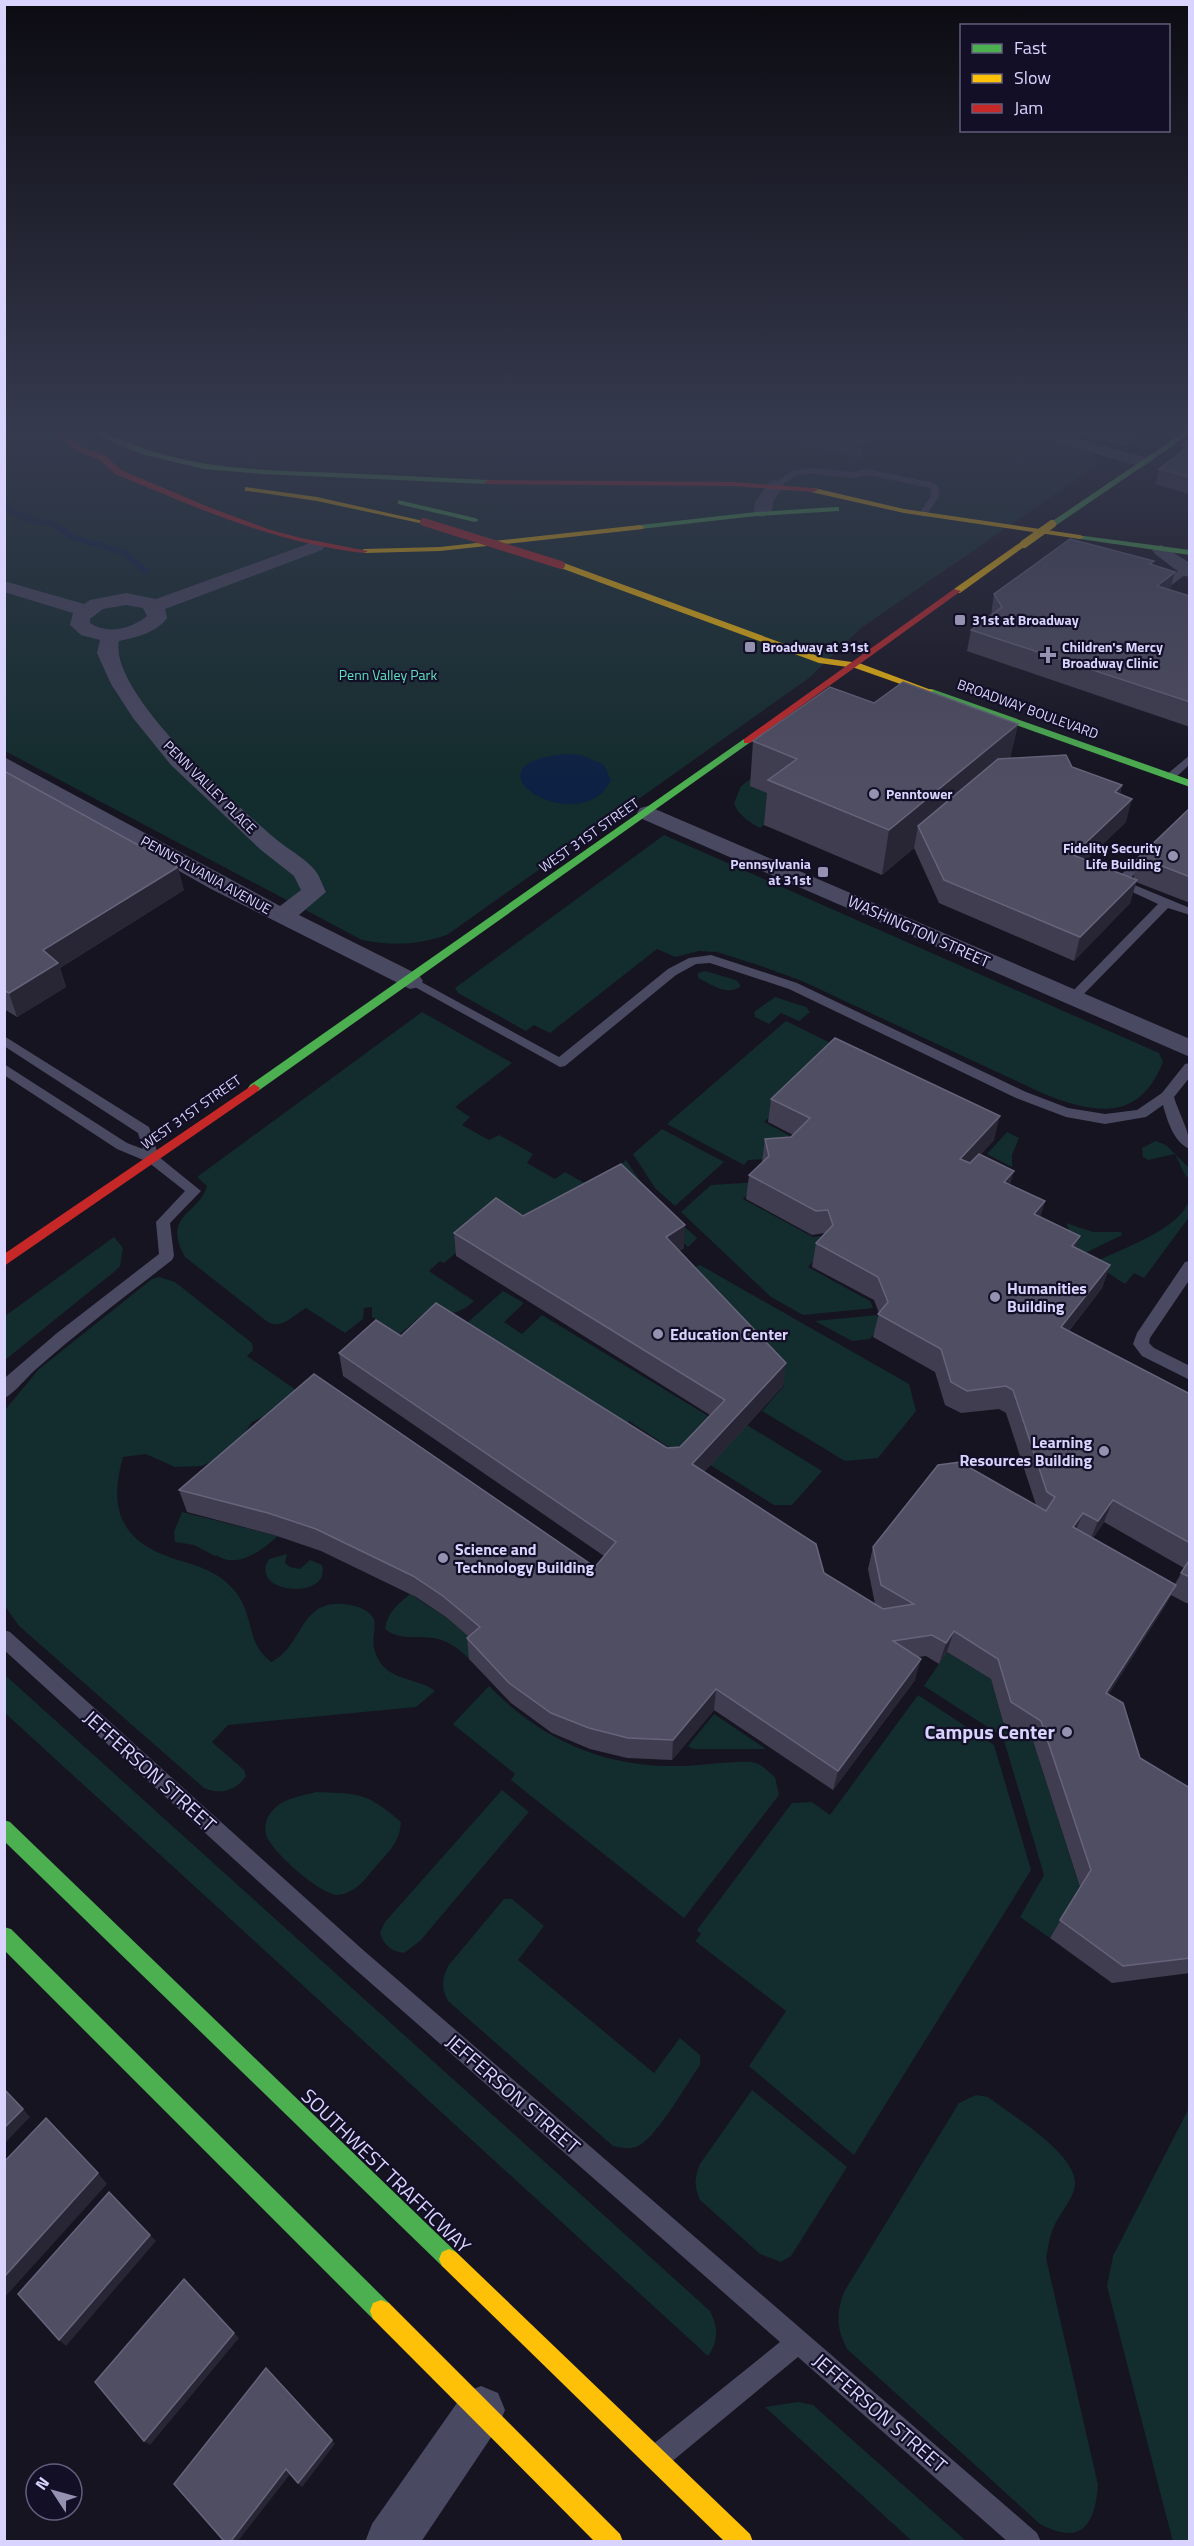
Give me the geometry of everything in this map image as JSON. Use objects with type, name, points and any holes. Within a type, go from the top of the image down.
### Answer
[{"type":"main road","points":[[323,547],[377,553],[467,547]]},
{"type":"main road","name":"BROADWAY BOULEVARD","points":[[501,547],[561,566],[822,661],[856,666],[1190,784]]},
{"type":"main road","points":[[551,547],[581,557]]},
{"type":"main road","name":"WEST 31ST STREET","points":[[4,1261],[410,981],[856,666],[1020,547]]},
{"type":"main road","points":[[1140,547],[1161,550]]},
{"type":"main road","name":"BROADWAY BOULEVARD","points":[[837,647],[856,666]]},
{"type":"main road","name":"SOUTHWEST TRAFFICWAY","points":[[4,1828],[742,2541]]},
{"type":"main road","points":[[4,1936],[612,2541]]},
{"type":"street","points":[[153,607],[314,547]]},
{"type":"street","points":[[1161,550],[1188,565]]},
{"type":"street","points":[[4,586],[86,611]]},
{"type":"street","points":[[126,599],[148,603],[153,607],[157,611],[156,618],[150,625],[139,630],[111,635],[94,633],[80,625],[80,617],[97,604],[126,599]]},
{"type":"street","name":"PENN VALLEY PLACE","points":[[111,635],[107,653],[121,684],[140,714],[179,760],[269,845],[304,872],[314,892],[282,916]]},
{"type":"street","name":"PENNSYLVANIA AVENUE","points":[[4,763],[219,884],[410,981]]},
{"type":"street","name":"WASHINGTON STREET","points":[[648,813],[1190,1049]]},
{"type":"street","points":[[390,2541],[481,2410]]},
{"type":"lane","points":[[1162,588],[1188,565]]},
{"type":"lane","points":[[1170,777],[1190,758]]},
{"type":"lane","points":[[1158,844],[1119,883],[1190,912]]},
{"type":"lane","points":[[1073,998],[1166,903]]},
{"type":"lane","points":[[410,981],[560,1063],[672,972],[693,961],[711,959],[793,986],[1021,1095],[1066,1112],[1106,1119],[1141,1114],[1167,1096],[1190,1066]]},
{"type":"lane","points":[[4,1040],[144,1130],[153,1159]]},
{"type":"lane","points":[[4,1068],[122,1146],[153,1159],[194,1191],[164,1222],[167,1256],[62,1337],[13,1380],[4,1392]]},
{"type":"lane","points":[[1167,1096],[1182,1137],[1190,1144]]},
{"type":"lane","points":[[1190,1266],[1142,1337],[1141,1344],[1148,1352],[1190,1374]]},
{"type":"lane","name":"JEFFERSON STREET","points":[[4,1638],[346,1948],[1028,2541]]},
{"type":"lane","points":[[655,2458],[798,2342]]},
{"type":"green space","name":"Penn Valley Park","points":[[4,547],[979,547],[861,628],[809,678],[447,935],[426,941],[394,944],[362,940],[5,751]]},
{"type":"green space","points":[[819,728],[792,803],[760,828],[744,818],[734,803],[741,786]]},
{"type":"green space","points":[[664,835],[1159,1053],[1163,1062],[1153,1082],[1141,1096],[1128,1104],[1096,1109],[1079,1106],[1042,1093],[802,981],[717,952],[699,951],[675,957],[657,949],[550,1033],[534,1025],[526,1031],[458,993],[455,988]]},
{"type":"green space","points":[[705,971],[736,980],[741,986],[730,990],[719,988],[698,978],[698,973]]},
{"type":"green space","points":[[775,997],[806,1007],[810,1012],[799,1021],[781,1013],[769,1024],[755,1017],[754,1012]]},
{"type":"green space","points":[[422,1012],[512,1063],[455,1107],[470,1117],[462,1125],[489,1140],[499,1135],[533,1154],[527,1163],[555,1179],[565,1172],[593,1188],[626,1160],[649,1194],[697,1238],[688,1247],[623,1185],[524,1237],[497,1218],[444,1263],[440,1261],[429,1271],[474,1301],[456,1312],[423,1314],[400,1334],[372,1317],[372,1307],[364,1308],[363,1319],[345,1333],[306,1308],[284,1323],[269,1323],[185,1257],[177,1232],[184,1216],[197,1203],[207,1186],[197,1177]]},
{"type":"green space","points":[[786,1021],[863,1059],[831,1060],[764,1122],[802,1142],[786,1158],[748,1160],[744,1165],[667,1124]]},
{"type":"green space","points":[[662,1129],[724,1162],[675,1206],[655,1188],[633,1154]]},
{"type":"green space","points":[[1007,1132],[1019,1138],[1012,1155],[1012,1167],[987,1154]]},
{"type":"green space","points":[[1156,1141],[1166,1145],[1175,1154],[1148,1160],[1143,1157],[1142,1148]]},
{"type":"green space","points":[[1175,1154],[1189,1168],[1189,1176],[1186,1177]]},
{"type":"green space","points":[[759,1182],[743,1199],[813,1237],[821,1236],[825,1248],[808,1267],[870,1301],[873,1308],[803,1315],[771,1297],[681,1212],[711,1185]]},
{"type":"green space","points":[[1189,1200],[1189,1217],[1144,1278],[1134,1273],[1125,1284],[1093,1263],[1148,1238],[1162,1229],[1174,1221]]},
{"type":"green space","points":[[1066,1223],[1093,1232],[1121,1232],[1122,1235],[1081,1255]]},
{"type":"green space","points":[[114,1237],[123,1248],[120,1266],[5,1360],[5,1316]]},
{"type":"green space","points":[[700,1265],[909,1384],[916,1411],[878,1458],[845,1461],[762,1411],[784,1386],[685,1273]]},
{"type":"green space","points":[[159,1277],[175,1282],[252,1343],[253,1350],[247,1356],[306,1397],[252,1422],[240,1440],[219,1458],[202,1466],[175,1467],[146,1454],[123,1457],[117,1487],[120,1513],[125,1525],[144,1545],[159,1553],[207,1570],[225,1581],[239,1596],[257,1645],[271,1662],[282,1655],[311,1615],[333,1604],[350,1605],[364,1609],[374,1619],[374,1648],[384,1667],[392,1673],[428,1686],[435,1691],[416,1707],[228,1725],[212,1742],[244,1770],[246,1776],[233,1788],[222,1791],[204,1788],[19,1626],[5,1606],[5,1410],[39,1369],[152,1279]]},
{"type":"green space","points":[[503,1291],[524,1303],[504,1322],[522,1334],[542,1315],[718,1422],[685,1458],[629,1421],[617,1434],[500,1343],[468,1322]]},
{"type":"green space","points":[[877,1315],[880,1325],[870,1339],[852,1341],[815,1321]]},
{"type":"green space","points":[[747,1425],[822,1471],[792,1505],[774,1505],[710,1465]]},
{"type":"green space","points":[[182,1512],[278,1536],[249,1556],[233,1560],[224,1559],[194,1545],[175,1542],[174,1532]]},
{"type":"green space","points":[[287,1554],[285,1563],[290,1567],[300,1569],[310,1560],[322,1565],[322,1577],[315,1584],[291,1589],[269,1580],[265,1571],[269,1559]]},
{"type":"green space","points":[[410,1594],[446,1617],[482,1648],[469,1659],[457,1648],[442,1640],[396,1635],[385,1629],[397,1605]]},
{"type":"green space","points":[[947,1652],[991,1679],[1003,1722],[1033,1741],[1080,1888],[1050,1938],[1020,1917],[1044,1875],[1003,1737],[924,1686]]},
{"type":"green space","points":[[5,1675],[710,2311],[715,2323],[716,2339],[708,2356],[5,1713]]},
{"type":"green space","points":[[489,1686],[531,1722],[577,1747],[627,1762],[654,1765],[756,1763],[775,1777],[779,1795],[684,1918],[511,1780],[515,1774],[453,1724]]},
{"type":"green space","points":[[918,1695],[994,1745],[1031,1870],[854,2155],[749,2066],[786,2011],[695,1941],[701,1934],[697,1930],[792,1803],[812,1802],[830,1815]]},
{"type":"green space","points":[[714,1714],[766,1749],[693,1749],[688,1746]]},
{"type":"green space","points":[[502,1790],[529,1812],[420,1941],[404,1953],[391,1949],[383,1941],[380,1933],[385,1922]]},
{"type":"green space","points":[[316,1792],[362,1796],[379,1805],[401,1822],[399,1835],[390,1851],[360,1884],[344,1894],[330,1893],[297,1871],[276,1850],[266,1834],[265,1827],[268,1817],[278,1805]]},
{"type":"green space","points":[[504,1899],[512,1899],[544,1926],[518,1960],[654,2073],[680,2038],[700,2055],[700,2065],[672,2108],[647,2139],[637,2147],[613,2146],[448,2001],[443,1984],[448,1966]]},
{"type":"green space","points":[[752,2090],[847,2167],[791,2256],[781,2262],[760,2254],[700,2200],[696,2186],[700,2164]]},
{"type":"green space","points":[[976,2095],[988,2097],[1044,2138],[1068,2164],[1074,2178],[1074,2190],[1052,2231],[1046,2258],[1098,2485],[1094,2511],[1084,2528],[1076,2532],[1066,2533],[1040,2524],[847,2349],[839,2327],[839,2314],[844,2292],[959,2103]]},
{"type":"green space","points":[[1189,2108],[1190,2541],[1173,2542],[1107,2286],[1113,2256]]},
{"type":"green space","points":[[798,2402],[813,2405],[966,2541],[912,2541],[765,2407]]},
{"type":"water","points":[[566,754],[581,755],[604,765],[611,780],[596,797],[575,804],[554,802],[535,794],[523,783],[521,771],[535,761]]},
{"type":"building","points":[[1059,547],[1100,547],[1154,561],[1150,564],[1175,572],[1157,586],[1190,596],[1190,702],[971,630],[1002,607],[994,594]]},
{"type":"building","points":[[903,682],[1018,724],[889,830],[768,780],[797,759],[753,741],[830,687],[874,703]]},
{"type":"building","points":[[1066,755],[1072,767],[1122,785],[1115,792],[1132,799],[1073,855],[1137,880],[1080,937],[944,880],[918,826],[998,759]]},
{"type":"building","points":[[4,771],[178,867],[43,950],[58,963],[9,993],[4,990]]},
{"type":"building","points":[[1190,808],[1190,877],[1139,857]]},
{"type":"building","points":[[835,1038],[1000,1116],[960,1159],[970,1163],[979,1154],[1014,1171],[1004,1182],[1045,1201],[1034,1214],[1080,1236],[1072,1246],[1110,1265],[1061,1327],[1190,1394],[1190,1543],[1113,1500],[1098,1521],[1083,1513],[1073,1527],[1176,1585],[1106,1693],[1123,1703],[1140,1758],[1190,1788],[1190,1958],[1123,1966],[1060,1920],[1091,1870],[1041,1721],[1011,1702],[998,1659],[954,1631],[946,1643],[932,1635],[893,1641],[921,1659],[838,1771],[716,1689],[673,1740],[628,1738],[589,1728],[551,1713],[509,1683],[467,1638],[480,1627],[443,1596],[413,1576],[316,1529],[268,1513],[179,1490],[314,1374],[595,1567],[616,1542],[339,1353],[376,1320],[401,1336],[436,1303],[667,1448],[680,1447],[725,1400],[454,1233],[496,1198],[523,1216],[621,1164],[685,1225],[666,1237],[786,1363],[692,1464],[816,1544],[824,1573],[883,1609],[914,1604],[881,1585],[873,1547],[938,1465],[960,1462],[1046,1511],[1055,1497],[1047,1492],[1013,1390],[1006,1386],[967,1391],[951,1382],[941,1349],[878,1314],[888,1302],[878,1277],[816,1243],[833,1225],[828,1210],[816,1211],[749,1175],[769,1156],[765,1139],[791,1137],[810,1118],[771,1099]]},
{"type":"building","points":[[1190,1559],[1190,1577],[1181,1573]]},
{"type":"building","points":[[4,2089],[23,2109],[4,2128]]},
{"type":"building","points":[[46,2118],[98,2173],[4,2277],[4,2162]]},
{"type":"building","points":[[109,2192],[150,2235],[59,2340],[18,2294]]},
{"type":"building","points":[[184,2279],[234,2333],[144,2441],[95,2382]]},
{"type":"building","points":[[266,2368],[332,2440],[298,2483],[286,2469],[231,2541],[224,2541],[174,2484]]},
{"type":"waterway","points":[[105,547],[125,553],[145,571]]},
{"type":"traffic: fast","points":[[1147,547],[1190,553]]},
{"type":"traffic: fast","points":[[929,691],[1190,784]]},
{"type":"traffic: fast","points":[[254,1088],[747,741]]},
{"type":"traffic: fast","points":[[4,1828],[449,2259]]},
{"type":"traffic: fast","points":[[4,1936],[381,2311]]},
{"type":"traffic: slow","points":[[364,551],[460,547]]},
{"type":"traffic: slow","points":[[957,591],[1020,547]]},
{"type":"traffic: slow","points":[[561,565],[822,661],[856,665],[929,691]]},
{"type":"traffic: slow","points":[[449,2259],[742,2542]]},
{"type":"traffic: slow","points":[[381,2311],[612,2542]]},
{"type":"traffic: jam","points":[[330,547],[364,551]]},
{"type":"traffic: jam","points":[[503,547],[561,565]]},
{"type":"traffic: jam","points":[[747,741],[957,591]]},
{"type":"traffic: jam","points":[[4,1261],[254,1088]]},
{"type":"place","name":"31st at Broadway","points":[[960,620]]},
{"type":"place","name":"Broadway at 31st","points":[[750,647]]},
{"type":"place","name":"Children's Mercy Broadway Clinic","points":[[1048,655]]},
{"type":"place","name":"Penntower","points":[[874,794]]},
{"type":"place","name":"Fidelity Security Life Building","points":[[1173,856]]},
{"type":"place","name":"Pennsylvania at 31st","points":[[823,872]]},
{"type":"place","name":"Humanities Building","points":[[995,1297]]},
{"type":"place","name":"Education Center","points":[[658,1334]]},
{"type":"place","name":"Learning Resources Building","points":[[1104,1451]]},
{"type":"place","name":"Science and Technology Building","points":[[443,1558]]},
{"type":"place","name":"Campus Center","points":[[1067,1732]]}]
